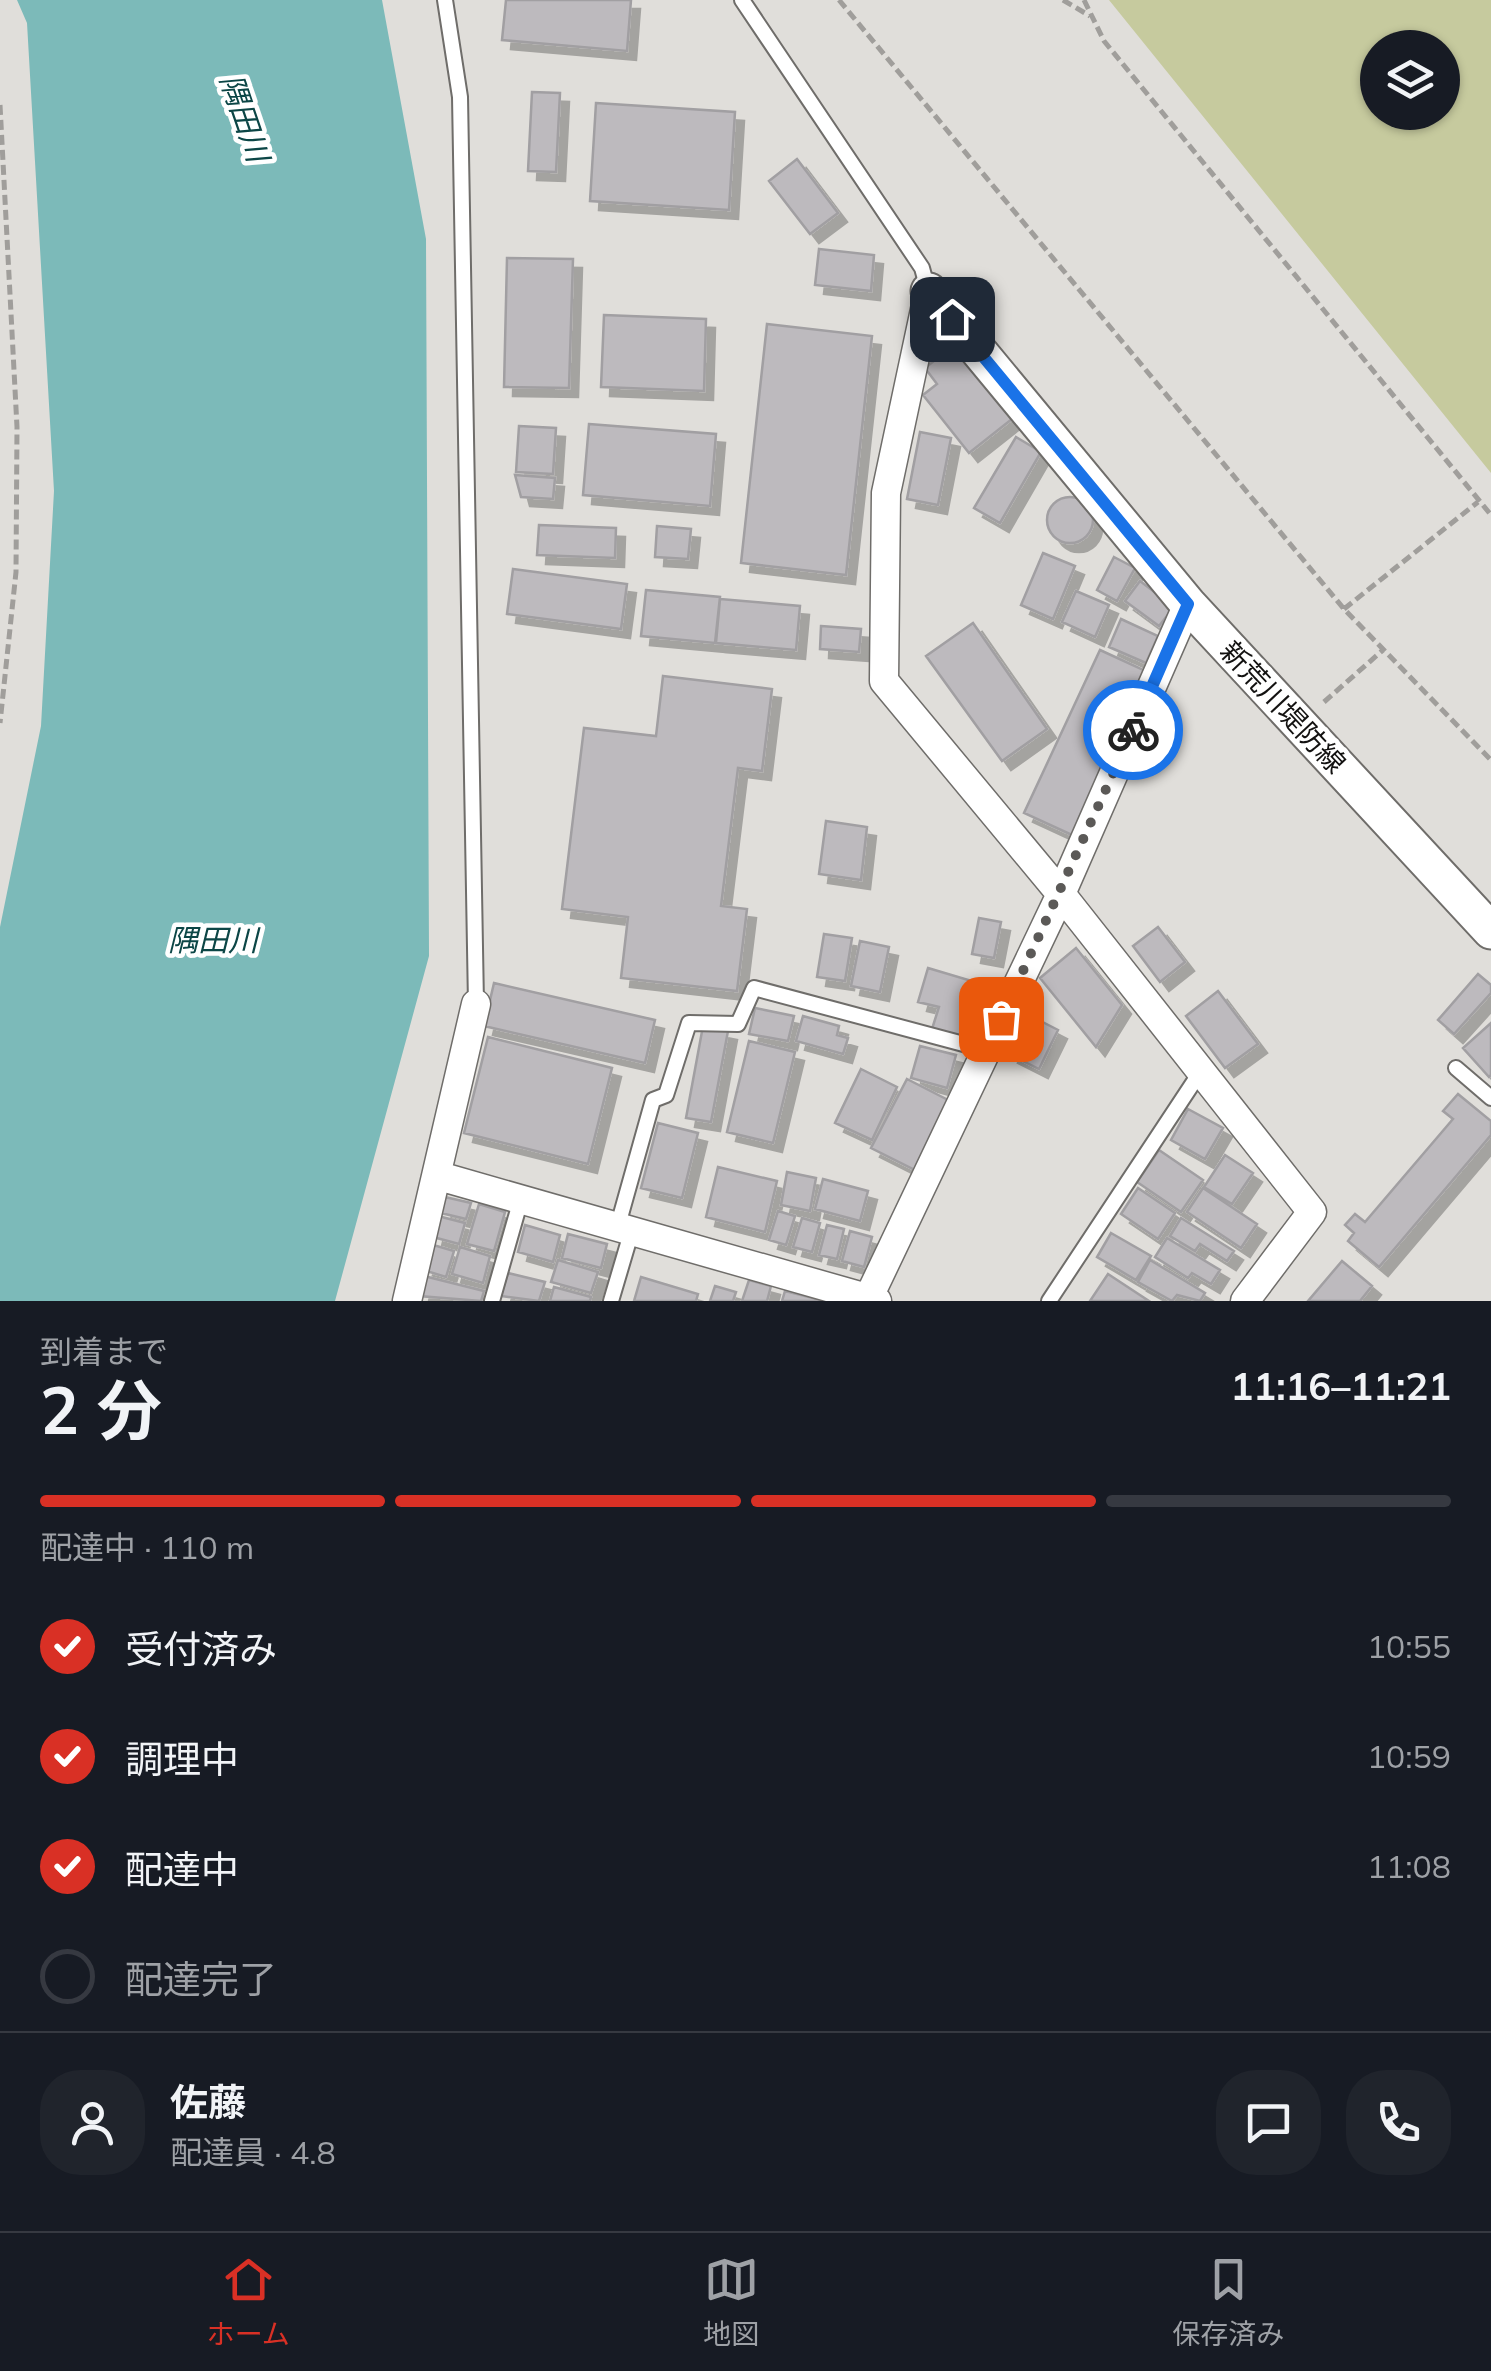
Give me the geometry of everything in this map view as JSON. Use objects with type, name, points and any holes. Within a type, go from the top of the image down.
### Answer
[{"type":"street","points":[[929,291],[886,493],[884,682],[1060,894],[1312,1212],[1246,1301]]},
{"type":"street","name":"新荒川堤防線","points":[[929,291],[1188,604],[1491,932]]},
{"type":"street","points":[[439,1176],[871,1299],[1060,894],[1188,604]]},
{"type":"street","points":[[407,1301],[476,1004]]},
{"type":"lane","points":[[446,0],[460,97],[476,1004]]},
{"type":"lane","points":[[742,0],[922,268],[929,291]]},
{"type":"lane","points":[[611,1301],[653,1100],[666,1095],[689,1023],[738,1024],[754,988],[986,1050]]},
{"type":"lane","points":[[1456,1068],[1491,1098]]},
{"type":"lane","points":[[1049,1301],[1200,1071]]},
{"type":"lane","points":[[492,1301],[521,1199]]},
{"type":"path","points":[[838,0],[1344,609],[1491,760]]},
{"type":"path","points":[[1062,0],[1094,18]]},
{"type":"path","points":[[1084,0],[1104,41],[1491,515]]},
{"type":"path","points":[[0,105],[18,427],[16,572],[0,723]]},
{"type":"path","points":[[1344,609],[1479,501]]},
{"type":"path","points":[[1299,724],[1383,650]]},
{"type":"green space","points":[[1109,0],[1491,0],[1491,473]]},
{"type":"water","name":"隅田川","points":[[17,0],[382,0],[426,239],[429,956],[335,1301],[0,1301],[0,927],[41,726],[54,491],[27,23]]},
{"type":"building","points":[[506,0],[631,0],[627,51],[502,40]]},
{"type":"building","points":[[532,92],[560,93],[556,172],[528,171]]},
{"type":"building","points":[[596,103],[735,112],[729,210],[590,201]]},
{"type":"building","points":[[797,159],[838,213],[810,234],[769,181]]},
{"type":"building","points":[[819,249],[874,255],[871,291],[815,285]]},
{"type":"building","points":[[507,258],[573,259],[569,388],[504,387]]},
{"type":"building","points":[[604,315],[706,319],[704,391],[601,387]]},
{"type":"building","points":[[767,324],[872,336],[846,575],[741,563]]},
{"type":"building","points":[[954,345],[1012,419],[969,453],[923,395],[937,384],[925,368]]},
{"type":"building","points":[[589,424],[716,434],[710,506],[583,495]]},
{"type":"building","points":[[519,426],[556,428],[553,474],[516,472]]},
{"type":"building","points":[[920,432],[951,438],[938,505],[907,499]]},
{"type":"building","points":[[1016,437],[1041,452],[1000,523],[974,508]]},
{"type":"building","points":[[515,475],[555,478],[553,499],[521,497]]},
{"type":"building","points":[[1070,497],[1086,504],[1093,520],[1086,536],[1070,543],[1054,536],[1047,520],[1054,504]]},
{"type":"building","points":[[539,525],[616,528],[615,558],[537,555]]},
{"type":"building","points":[[657,526],[691,529],[688,559],[655,557]]},
{"type":"building","points":[[1043,553],[1075,566],[1053,619],[1021,605]]},
{"type":"building","points":[[1114,557],[1135,568],[1117,601],[1097,590]]},
{"type":"building","points":[[513,569],[627,584],[621,629],[507,614]]},
{"type":"building","points":[[1140,581],[1174,607],[1159,626],[1125,601]]},
{"type":"building","points":[[646,590],[720,597],[715,643],[641,636]]},
{"type":"building","points":[[1076,591],[1109,605],[1095,637],[1062,622]]},
{"type":"building","points":[[720,599],[800,606],[796,650],[716,643]]},
{"type":"building","points":[[1121,619],[1158,636],[1146,663],[1109,647]]},
{"type":"building","points":[[973,623],[1047,729],[1002,761],[926,656]]},
{"type":"building","points":[[821,626],[861,629],[859,652],[820,649]]},
{"type":"building","points":[[1100,650],[1148,672],[1072,835],[1024,813]]},
{"type":"building","points":[[663,676],[772,689],[762,771],[738,768],[721,906],[747,909],[737,991],[621,978],[628,917],[562,909],[584,728],[656,736]]},
{"type":"building","points":[[826,821],[867,827],[861,880],[819,874]]},
{"type":"building","points":[[979,918],[1001,922],[994,958],[972,954]]},
{"type":"building","points":[[1158,927],[1185,962],[1160,982],[1133,946]]},
{"type":"building","points":[[824,934],[852,938],[845,981],[817,977]]},
{"type":"building","points":[[860,941],[889,947],[880,992],[851,986]]},
{"type":"building","points":[[1076,948],[1122,1005],[1096,1047],[1040,978]]},
{"type":"building","points":[[928,968],[982,984],[966,1039],[932,1029],[939,1007],[918,1002]]},
{"type":"building","points":[[1478,974],[1491,985],[1491,993],[1454,1034],[1438,1020]]},
{"type":"building","points":[[494,983],[655,1020],[645,1063],[484,1026]]},
{"type":"building","points":[[1218,991],[1258,1044],[1225,1068],[1186,1016]]},
{"type":"building","points":[[755,1008],[794,1016],[788,1041],[749,1034]]},
{"type":"building","points":[[1029,1015],[1058,1030],[1039,1069],[1009,1054]]},
{"type":"building","points":[[803,1016],[839,1026],[837,1035],[848,1038],[843,1054],[796,1041]]},
{"type":"building","points":[[1491,1023],[1491,1075],[1489,1077],[1463,1048]]},
{"type":"building","points":[[703,1026],[728,1031],[711,1122],[686,1118]]},
{"type":"building","points":[[488,1037],[612,1068],[588,1164],[464,1133]]},
{"type":"building","points":[[749,1041],[795,1052],[773,1143],[727,1132]]},
{"type":"building","points":[[920,1046],[956,1055],[947,1088],[911,1078]]},
{"type":"building","points":[[861,1069],[897,1087],[872,1140],[835,1123]]},
{"type":"building","points":[[907,1079],[950,1101],[915,1170],[871,1148]]},
{"type":"building","points":[[1458,1094],[1491,1121],[1491,1135],[1379,1267],[1348,1241],[1354,1233],[1345,1225],[1355,1214],[1365,1222],[1453,1119],[1443,1111]]},
{"type":"building","points":[[1188,1109],[1223,1128],[1205,1159],[1171,1140]]},
{"type":"building","points":[[658,1123],[698,1133],[682,1198],[641,1188]]},
{"type":"building","points":[[1159,1150],[1203,1180],[1181,1212],[1137,1182]]},
{"type":"building","points":[[1225,1155],[1253,1173],[1232,1204],[1204,1187]]},
{"type":"building","points":[[718,1167],[777,1181],[765,1232],[706,1217]]},
{"type":"building","points":[[787,1172],[816,1178],[810,1211],[781,1205]]},
{"type":"building","points":[[823,1179],[868,1191],[860,1221],[815,1209]]},
{"type":"building","points":[[1138,1188],[1175,1213],[1158,1239],[1121,1214]]},
{"type":"building","points":[[1203,1188],[1257,1224],[1241,1248],[1187,1212]]},
{"type":"building","points":[[445,1197],[471,1203],[466,1219],[441,1213]]},
{"type":"building","points":[[479,1204],[505,1212],[494,1251],[467,1244]]},
{"type":"building","points":[[778,1211],[795,1216],[786,1245],[769,1240]]},
{"type":"building","points":[[438,1216],[465,1223],[459,1244],[433,1237]]},
{"type":"building","points":[[802,1218],[820,1223],[812,1252],[793,1247]]},
{"type":"building","points":[[1181,1218],[1234,1251],[1227,1261],[1200,1244],[1195,1251],[1170,1236]]},
{"type":"building","points":[[525,1225],[560,1235],[553,1262],[518,1252]]},
{"type":"building","points":[[827,1225],[844,1229],[837,1259],[819,1255]]},
{"type":"building","points":[[850,1231],[872,1237],[864,1267],[842,1261]]},
{"type":"building","points":[[1111,1233],[1151,1256],[1136,1280],[1097,1257]]},
{"type":"building","points":[[568,1234],[607,1244],[601,1268],[562,1258]]},
{"type":"building","points":[[1167,1238],[1220,1270],[1211,1284],[1192,1273],[1188,1278],[1155,1257]]},
{"type":"building","points":[[430,1244],[454,1251],[446,1277],[423,1270]]},
{"type":"building","points":[[460,1247],[490,1256],[483,1283],[452,1274]]},
{"type":"building","points":[[558,1260],[598,1272],[591,1293],[551,1282]]},
{"type":"building","points":[[1150,1260],[1205,1293],[1200,1301],[1177,1295],[1172,1301],[1138,1282]]},
{"type":"building","points":[[1342,1261],[1372,1286],[1360,1301],[1308,1301]]},
{"type":"building","points":[[508,1273],[545,1282],[539,1301],[501,1296]]},
{"type":"building","points":[[1108,1274],[1149,1301],[1090,1301]]},
{"type":"building","points":[[424,1276],[484,1291],[481,1301],[419,1296]]},
{"type":"building","points":[[641,1277],[698,1294],[696,1301],[634,1301]]},
{"type":"building","points":[[749,1280],[771,1286],[767,1301],[742,1301]]},
{"type":"building","points":[[715,1286],[736,1292],[733,1301],[710,1301]]},
{"type":"building","points":[[554,1287],[591,1297],[590,1301],[550,1301]]},
{"type":"building","points":[[785,1291],[825,1301],[782,1301]]},
{"type":"way so far","points":[[1001,1019],[1133,730]]},
{"type":"route","points":[[952,319],[1188,604],[1133,730]]}]
